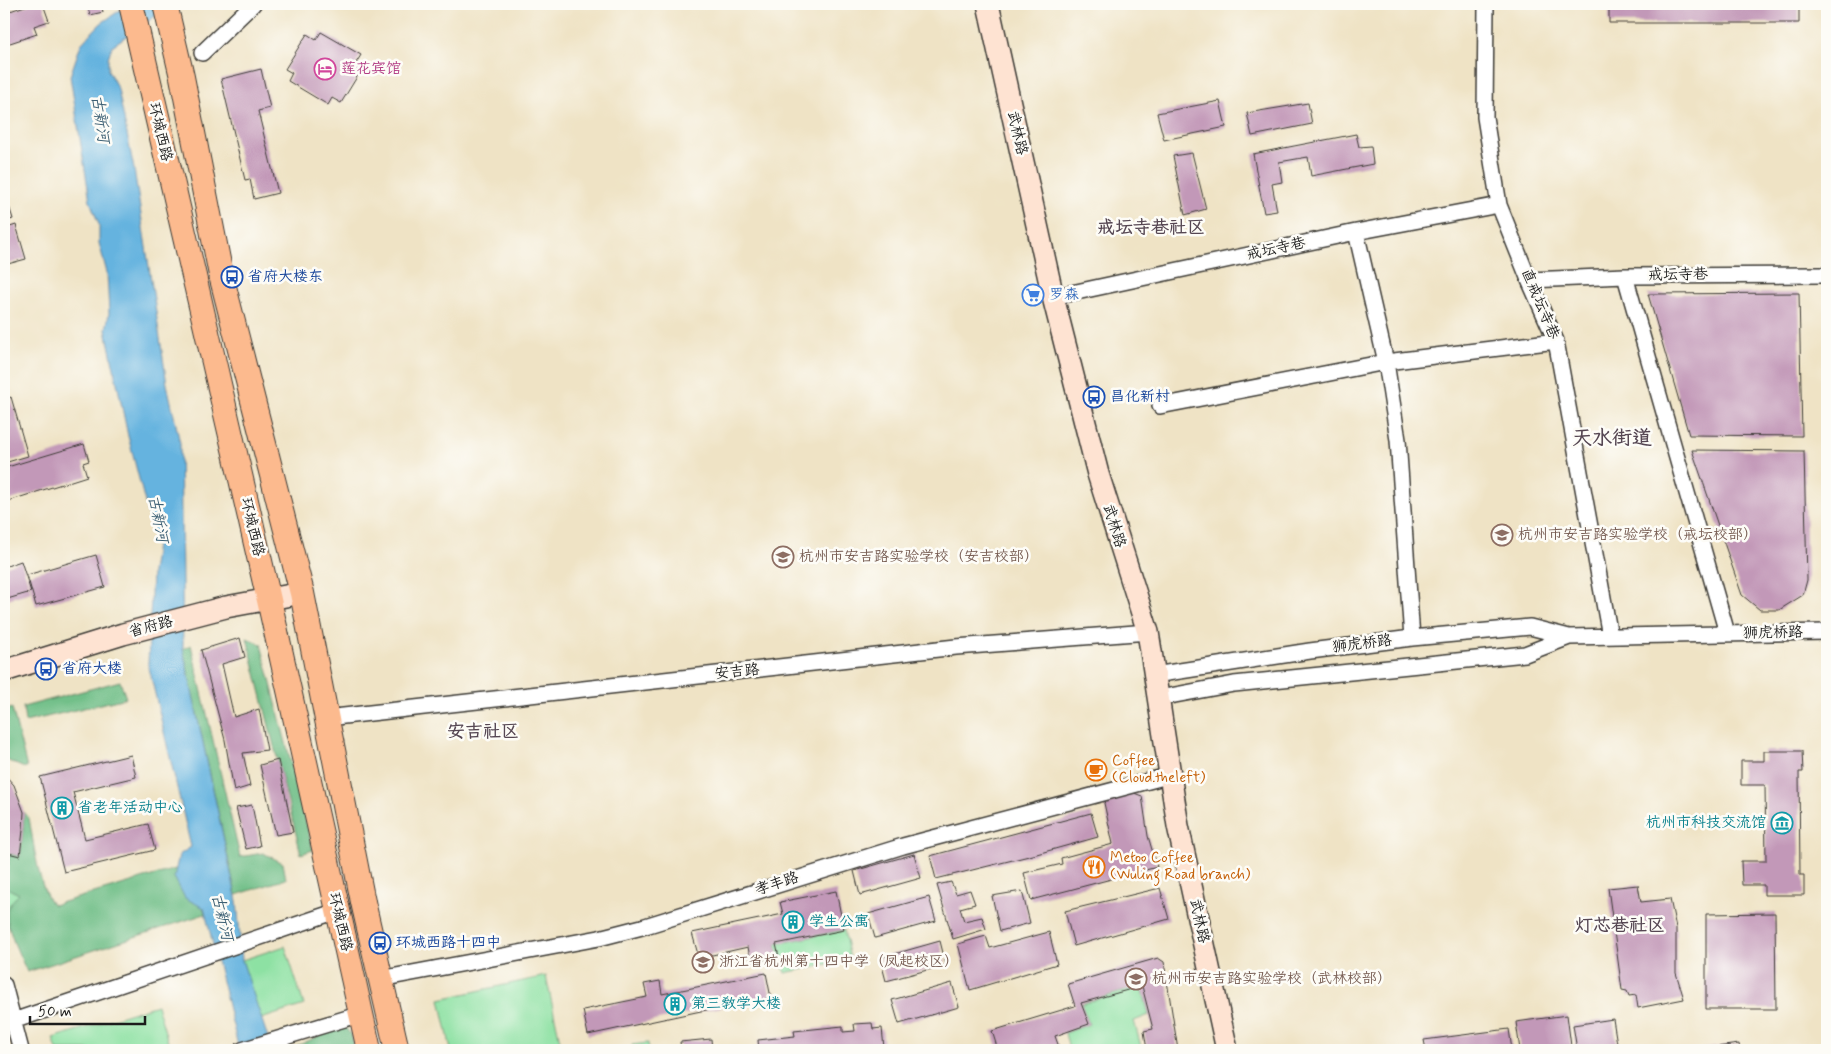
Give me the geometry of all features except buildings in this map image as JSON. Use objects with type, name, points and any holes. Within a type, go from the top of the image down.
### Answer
[{"type":"main road","name":"环城西路","points":[[131,4],[269,600],[337,912],[370,1050]]},
{"type":"main road","name":"环城西路","points":[[165,5],[182,77],[221,275],[302,593],[363,902],[397,1050]]},
{"type":"street","points":[[202,53],[253,4]]},
{"type":"street","name":"武林路","points":[[988,4],[1053,297],[1098,474],[1148,632],[1178,826],[1227,1050]]},
{"type":"street","name":"直戒坛寺巷","points":[[1486,4],[1485,117],[1499,205],[1556,342],[1610,636]]},
{"type":"street","name":"戒坛寺巷","points":[[1053,297],[1356,232],[1499,205]]},
{"type":"street","points":[[1356,232],[1386,362],[1398,440],[1412,638]]},
{"type":"street","name":"戒坛寺巷","points":[[1529,280],[1626,276],[1827,274]]},
{"type":"street","points":[[1626,276],[1727,634]]},
{"type":"street","points":[[1160,406],[1386,362],[1556,342]]},
{"type":"street","name":"省府路","points":[[4,670],[123,634],[226,608],[302,593]]},
{"type":"street","name":"狮虎桥路","points":[[1154,675],[1230,662],[1412,638],[1530,627],[1570,637],[1827,632]]},
{"type":"street","name":"安吉路","points":[[326,718],[956,647],[1148,632]]},
{"type":"street","name":"狮虎桥路","points":[[1159,698],[1234,684],[1525,654],[1570,637]]},
{"type":"street","name":"孝丰路","points":[[380,979],[599,938],[642,927],[904,846],[1171,775]]},
{"type":"street","points":[[13,1021],[206,954],[337,912]]},
{"type":"street","points":[[4,985],[20,1050]]},
{"type":"street","points":[[242,1050],[361,1014]]},
{"type":"green space","points":[[247,638],[261,644],[313,850],[301,854]]},
{"type":"green space","points":[[191,645],[240,857],[263,853],[283,863],[286,879],[236,895],[183,649]]},
{"type":"green space","points":[[120,681],[126,698],[25,722],[23,707]]},
{"type":"green space","points":[[12,708],[27,768],[4,759],[4,711]]},
{"type":"green space","points":[[24,812],[29,818],[40,877],[48,898],[53,905],[189,865],[194,868],[205,914],[27,972],[13,939],[7,912],[12,901],[19,894],[5,887],[9,854],[20,856]]},
{"type":"green space","points":[[4,886],[19,894],[7,914],[9,928],[4,922]]},
{"type":"green space","points":[[844,930],[850,959],[785,973],[776,944]]},
{"type":"green space","points":[[285,946],[304,1005],[261,1019],[242,960]]},
{"type":"green space","points":[[546,976],[562,1050],[451,1050],[440,999]]},
{"type":"green space","points":[[1142,986],[1149,1015],[1134,1021],[1142,1050],[1069,1050],[1065,1033],[1089,1024],[1081,1004]]},
{"type":"green space","points":[[157,1005],[168,1042],[140,1050],[57,1050],[53,1038]]},
{"type":"green space","points":[[344,1025],[352,1037],[355,1050],[288,1050]]},
{"type":"green space","points":[[648,1043],[649,1050],[633,1050],[632,1045]]},
{"type":"water","name":"古新河","points":[[129,4],[173,4],[112,46],[108,58],[108,70],[118,89],[134,169],[167,384],[180,443],[183,649],[237,901],[242,960],[272,1050],[239,1050],[204,908],[185,898],[174,877],[179,855],[191,847],[148,664],[152,572],[156,545],[128,436],[106,330],[109,313],[107,273],[99,243],[99,225],[90,201],[70,76],[81,44],[100,24]]},
{"type":"place","name":"莲花宾馆","points":[[325,69]]},
{"type":"place","name":"省府大楼东","points":[[232,277]]},
{"type":"place","name":"罗森","points":[[1033,295]]},
{"type":"place","name":"昌化新村","points":[[1094,397]]},
{"type":"place","name":"杭州市安吉路实验学校（戒坛校部）","points":[[1502,535]]},
{"type":"place","name":"杭州市安吉路实验学校（安吉校部）","points":[[783,557]]},
{"type":"place","name":"省府大楼","points":[[46,669]]},
{"type":"place","name":"Coffee (Cloud.theleft)","points":[[1096,770]]},
{"type":"place","name":"省老年活动中心","points":[[62,808]]},
{"type":"place","name":"杭州市科技交流馆","points":[[1782,823]]},
{"type":"place","name":"Metoo Coffee (Wuling Road branch)","points":[[1094,867]]},
{"type":"place","name":"学生公寓","points":[[793,922]]},
{"type":"place","name":"环城西路十四中","points":[[380,943]]},
{"type":"place","name":"浙江省杭州第十四中学（凤起校区）","points":[[703,962]]},
{"type":"place","name":"杭州市安吉路实验学校（武林校部）","points":[[1136,979]]},
{"type":"place","name":"第三教学大楼","points":[[675,1004]]},
{"type":"district","name":"戒坛寺巷社区","points":[[1151,228]]},
{"type":"district","name":"天水街道","points":[[1612,438]]},
{"type":"district","name":"安吉社区","points":[[483,732]]},
{"type":"district","name":"灯芯巷社区","points":[[1620,926]]}]
